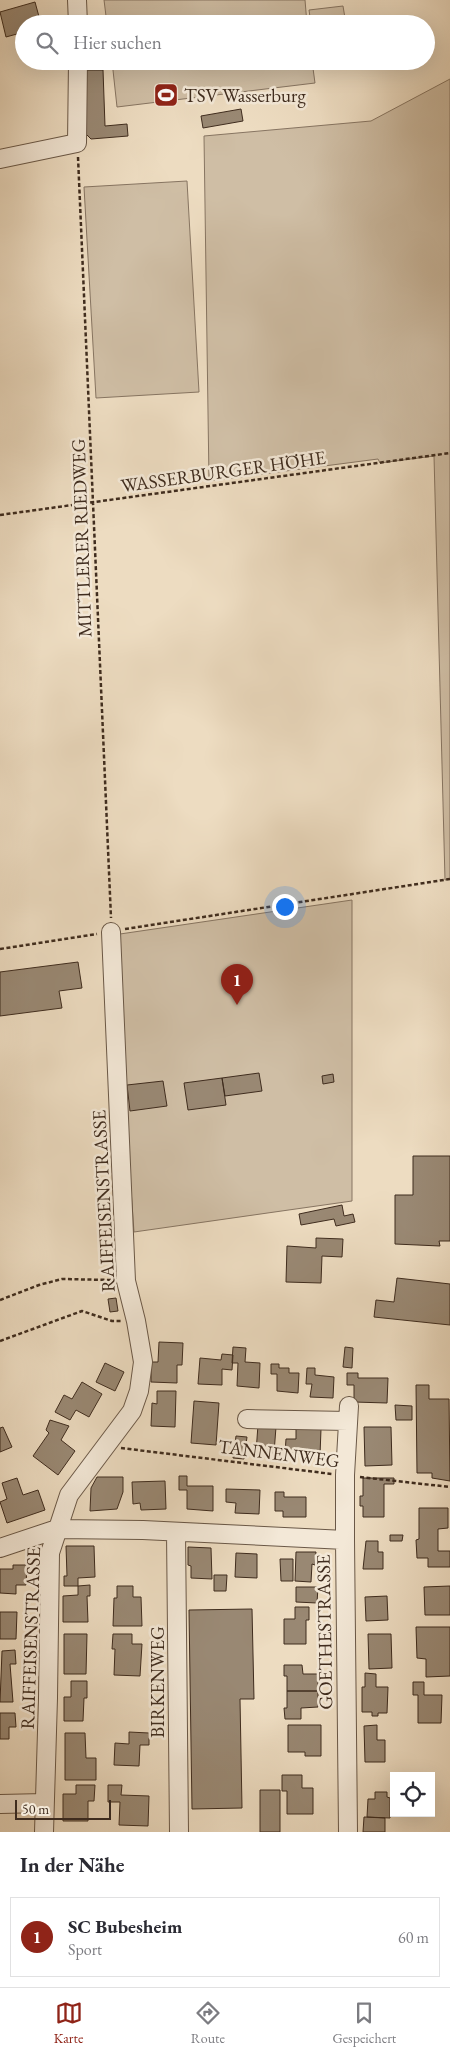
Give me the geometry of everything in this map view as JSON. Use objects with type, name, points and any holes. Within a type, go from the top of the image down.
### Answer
[{"type":"street","points":[[77,0],[78,15]]},
{"type":"street","points":[[0,159],[77,143],[78,70]]},
{"type":"street","name":"RAIFFEISENSTRASSE","points":[[44,1832],[50,1553],[69,1495],[132,1411],[139,1391],[143,1362],[136,1321],[126,1281],[112,932]]},
{"type":"street","points":[[248,1419],[349,1414],[345,1476],[345,1540]]},
{"type":"street","name":"GOETHESTRASSE","points":[[0,1548],[57,1529],[176,1532],[345,1540],[348,1832]]},
{"type":"street","name":"BIRKENWEG","points":[[176,1532],[179,1832]]},
{"type":"street","points":[[0,1804],[44,1803]]},
{"type":"path","name":"MITTLERER RIEDWEG","points":[[77,143],[112,932]]},
{"type":"path","name":"WASSERBURGER HÖHE","points":[[0,515],[450,453]]},
{"type":"path","points":[[0,949],[450,879]]},
{"type":"path","points":[[0,1300],[38,1285],[62,1279],[126,1281]]},
{"type":"path","points":[[0,1341],[82,1311],[112,1321],[136,1321]]},
{"type":"path","name":"TANNENWEG","points":[[106,1446],[345,1476],[422,1483],[450,1488]]},
{"type":"shaded area","points":[[104,0],[305,0],[306,15],[106,15]]},
{"type":"shaded area","points":[[343,6],[344,15],[310,15],[309,10]]},
{"type":"shaded area","name":"TSV Wasserburg","points":[[113,70],[313,70],[315,83],[117,107]]},
{"type":"shaded area","points":[[450,79],[450,879],[445,880],[434,456],[380,463],[378,459],[209,481],[204,136],[371,121]]},
{"type":"shaded area","points":[[187,181],[199,392],[96,398],[84,187]]},
{"type":"shaded area","points":[[352,900],[352,1201],[134,1232],[123,1077],[120,934]]},
{"type":"building","points":[[35,2],[39,15],[15,15],[15,34],[6,37],[0,12]]},
{"type":"building","points":[[84,70],[103,70],[105,126],[127,124],[128,136],[91,139],[86,134]]},
{"type":"building","points":[[241,109],[243,121],[203,128],[201,116]]},
{"type":"building","points":[[78,962],[82,988],[59,991],[62,1008],[0,1016],[0,972]]},
{"type":"building","points":[[259,1073],[262,1091],[225,1096],[222,1078]]},
{"type":"building","points":[[333,1074],[334,1082],[323,1084],[322,1076]]},
{"type":"building","points":[[222,1078],[226,1105],[188,1110],[184,1083]]},
{"type":"building","points":[[163,1081],[167,1106],[130,1111],[127,1085]]},
{"type":"building","points":[[413,1156],[450,1156],[450,1241],[439,1241],[440,1246],[395,1244],[395,1195],[413,1195]]},
{"type":"building","points":[[342,1205],[344,1216],[353,1214],[355,1222],[336,1226],[334,1219],[301,1225],[299,1214]]},
{"type":"building","points":[[316,1238],[343,1239],[342,1257],[322,1256],[321,1283],[286,1282],[287,1246],[316,1248]]},
{"type":"building","points":[[397,1278],[450,1284],[450,1325],[374,1317],[376,1300],[394,1302]]},
{"type":"building","points":[[116,1298],[118,1311],[110,1312],[108,1299]]},
{"type":"building","points":[[159,1342],[183,1343],[182,1365],[177,1365],[177,1383],[151,1382],[151,1362],[158,1362]]},
{"type":"building","points":[[233,1347],[246,1348],[245,1362],[260,1363],[259,1388],[237,1386],[238,1363],[232,1363]]},
{"type":"building","points":[[345,1347],[353,1348],[352,1368],[343,1367]]},
{"type":"building","points":[[222,1354],[233,1355],[232,1370],[222,1369],[222,1385],[198,1384],[200,1358],[221,1360]]},
{"type":"building","points":[[105,1363],[124,1372],[115,1391],[96,1382]]},
{"type":"building","points":[[271,1364],[279,1364],[279,1368],[289,1368],[289,1373],[299,1373],[298,1393],[277,1391],[277,1374],[271,1374]]},
{"type":"building","points":[[307,1368],[315,1368],[315,1375],[334,1377],[333,1398],[310,1397],[312,1384],[306,1384]]},
{"type":"building","points":[[347,1373],[358,1373],[358,1378],[388,1378],[387,1403],[354,1402],[354,1385],[347,1385]]},
{"type":"building","points":[[82,1382],[102,1394],[89,1417],[76,1410],[70,1420],[55,1412],[64,1395],[72,1399]]},
{"type":"building","points":[[416,1385],[429,1385],[429,1399],[449,1399],[450,1481],[432,1478],[432,1473],[417,1473]]},
{"type":"building","points":[[157,1391],[176,1391],[175,1427],[151,1426],[152,1403],[157,1404]]},
{"type":"building","points":[[194,1401],[219,1403],[216,1445],[191,1443]]},
{"type":"building","points":[[395,1405],[412,1406],[412,1420],[396,1420]]},
{"type":"building","points":[[50,1420],[69,1426],[61,1440],[75,1451],[58,1475],[33,1456],[49,1433],[46,1430]]},
{"type":"building","points":[[258,1425],[276,1427],[274,1453],[256,1452]]},
{"type":"building","points":[[3,1427],[12,1447],[0,1452],[0,1428]]},
{"type":"building","points":[[364,1427],[391,1427],[392,1465],[365,1466]]},
{"type":"building","points":[[296,1428],[321,1429],[320,1455],[285,1453],[286,1439],[296,1439]]},
{"type":"building","points":[[236,1436],[247,1437],[244,1459],[233,1458]]},
{"type":"building","points":[[179,1476],[187,1476],[187,1486],[213,1486],[213,1511],[187,1509],[187,1490],[179,1490]]},
{"type":"building","points":[[97,1477],[123,1477],[123,1492],[117,1509],[90,1511],[91,1488]]},
{"type":"building","points":[[17,1478],[23,1495],[38,1490],[45,1510],[7,1523],[0,1502],[7,1499],[2,1483]]},
{"type":"building","points":[[363,1478],[394,1478],[394,1484],[384,1484],[384,1517],[363,1517],[363,1506],[360,1506],[360,1496],[363,1496]]},
{"type":"building","points":[[165,1481],[166,1509],[141,1510],[140,1503],[133,1504],[132,1482]]},
{"type":"building","points":[[226,1489],[260,1490],[259,1514],[235,1513],[236,1503],[226,1502]]},
{"type":"building","points":[[275,1492],[284,1492],[284,1497],[306,1497],[306,1517],[283,1517],[283,1511],[275,1511]]},
{"type":"building","points":[[419,1508],[448,1508],[448,1528],[438,1529],[438,1551],[450,1551],[450,1567],[428,1567],[428,1558],[417,1558],[416,1540],[419,1539]]},
{"type":"building","points":[[390,1535],[403,1535],[402,1541],[390,1541]]},
{"type":"building","points":[[366,1541],[378,1541],[378,1552],[383,1552],[383,1569],[363,1569]]},
{"type":"building","points":[[66,1546],[94,1546],[95,1577],[78,1578],[78,1586],[64,1586],[64,1576],[67,1576]]},
{"type":"building","points":[[188,1547],[211,1548],[212,1579],[191,1578],[191,1566],[188,1565]]},
{"type":"building","points":[[296,1552],[316,1552],[315,1565],[312,1564],[311,1582],[295,1581]]},
{"type":"building","points":[[236,1553],[257,1554],[257,1578],[235,1577]]},
{"type":"building","points":[[280,1559],[293,1559],[293,1581],[281,1581]]},
{"type":"building","points":[[13,1565],[27,1565],[26,1585],[16,1585],[16,1594],[0,1593],[0,1569],[13,1569]]},
{"type":"building","points":[[214,1575],[227,1575],[226,1591],[214,1591]]},
{"type":"building","points":[[90,1585],[90,1596],[87,1596],[88,1622],[63,1622],[63,1596],[78,1595],[78,1586]]},
{"type":"building","points":[[117,1586],[133,1586],[133,1597],[141,1597],[142,1626],[113,1626],[114,1598],[117,1598]]},
{"type":"building","points":[[450,1586],[450,1615],[425,1615],[424,1587]]},
{"type":"building","points":[[296,1587],[318,1587],[317,1603],[296,1602]]},
{"type":"building","points":[[387,1596],[388,1620],[366,1621],[365,1597]]},
{"type":"building","points":[[295,1607],[309,1607],[309,1620],[306,1620],[306,1644],[284,1644],[284,1619],[295,1619]]},
{"type":"building","points":[[252,1609],[254,1699],[240,1699],[242,1808],[192,1809],[189,1610]]},
{"type":"building","points":[[0,1612],[17,1612],[16,1639],[0,1639]]},
{"type":"building","points":[[416,1627],[450,1627],[450,1676],[426,1677],[426,1659],[417,1658]]},
{"type":"building","points":[[64,1634],[87,1634],[86,1674],[64,1674]]},
{"type":"building","points":[[113,1634],[132,1634],[132,1644],[142,1644],[140,1676],[114,1675],[115,1649],[112,1649]]},
{"type":"building","points":[[368,1634],[391,1634],[392,1668],[369,1669]]},
{"type":"building","points":[[15,1650],[16,1664],[10,1664],[13,1702],[0,1702],[2,1651]]},
{"type":"building","points":[[284,1665],[302,1665],[303,1674],[318,1674],[318,1691],[287,1691],[287,1676],[284,1676]]},
{"type":"building","points":[[365,1673],[376,1674],[376,1687],[388,1687],[387,1713],[378,1713],[378,1716],[372,1716],[372,1712],[362,1712],[362,1687],[365,1687]]},
{"type":"building","points":[[71,1681],[87,1681],[87,1698],[84,1698],[83,1721],[64,1721],[64,1697],[71,1697]]},
{"type":"building","points":[[413,1682],[424,1682],[424,1695],[442,1695],[441,1723],[418,1723],[418,1695],[413,1695]]},
{"type":"building","points":[[287,1691],[318,1691],[318,1707],[301,1708],[301,1719],[285,1719],[284,1708],[287,1708]]},
{"type":"building","points":[[0,1713],[15,1713],[16,1727],[9,1727],[9,1739],[0,1739]]},
{"type":"building","points":[[288,1725],[321,1725],[321,1756],[305,1756],[305,1752],[288,1752]]},
{"type":"building","points":[[377,1725],[377,1740],[385,1740],[385,1762],[365,1762],[364,1726]]},
{"type":"building","points":[[129,1732],[149,1733],[149,1745],[140,1745],[139,1766],[114,1765],[115,1743],[129,1744]]},
{"type":"building","points":[[65,1733],[85,1733],[86,1758],[96,1758],[96,1780],[65,1780]]},
{"type":"building","points":[[282,1775],[302,1775],[302,1788],[313,1788],[313,1814],[287,1814],[287,1791],[282,1791]]},
{"type":"building","points":[[76,1785],[95,1785],[94,1801],[88,1801],[88,1821],[63,1821],[63,1794],[76,1794]]},
{"type":"building","points":[[108,1785],[122,1785],[121,1795],[149,1796],[148,1826],[119,1825],[120,1802],[108,1802]]},
{"type":"building","points":[[260,1790],[280,1790],[280,1832],[260,1832]]},
{"type":"building","points":[[375,1792],[387,1792],[387,1797],[390,1798],[390,1818],[367,1817],[368,1799],[375,1799]]},
{"type":"building","points":[[364,1817],[385,1818],[385,1832],[363,1832]]},
{"type":"place","name":"TSV Wasserburg","points":[[166,95]]},
{"type":"place","name":"SC Bubesheim","points":[[237,1005]]}]
